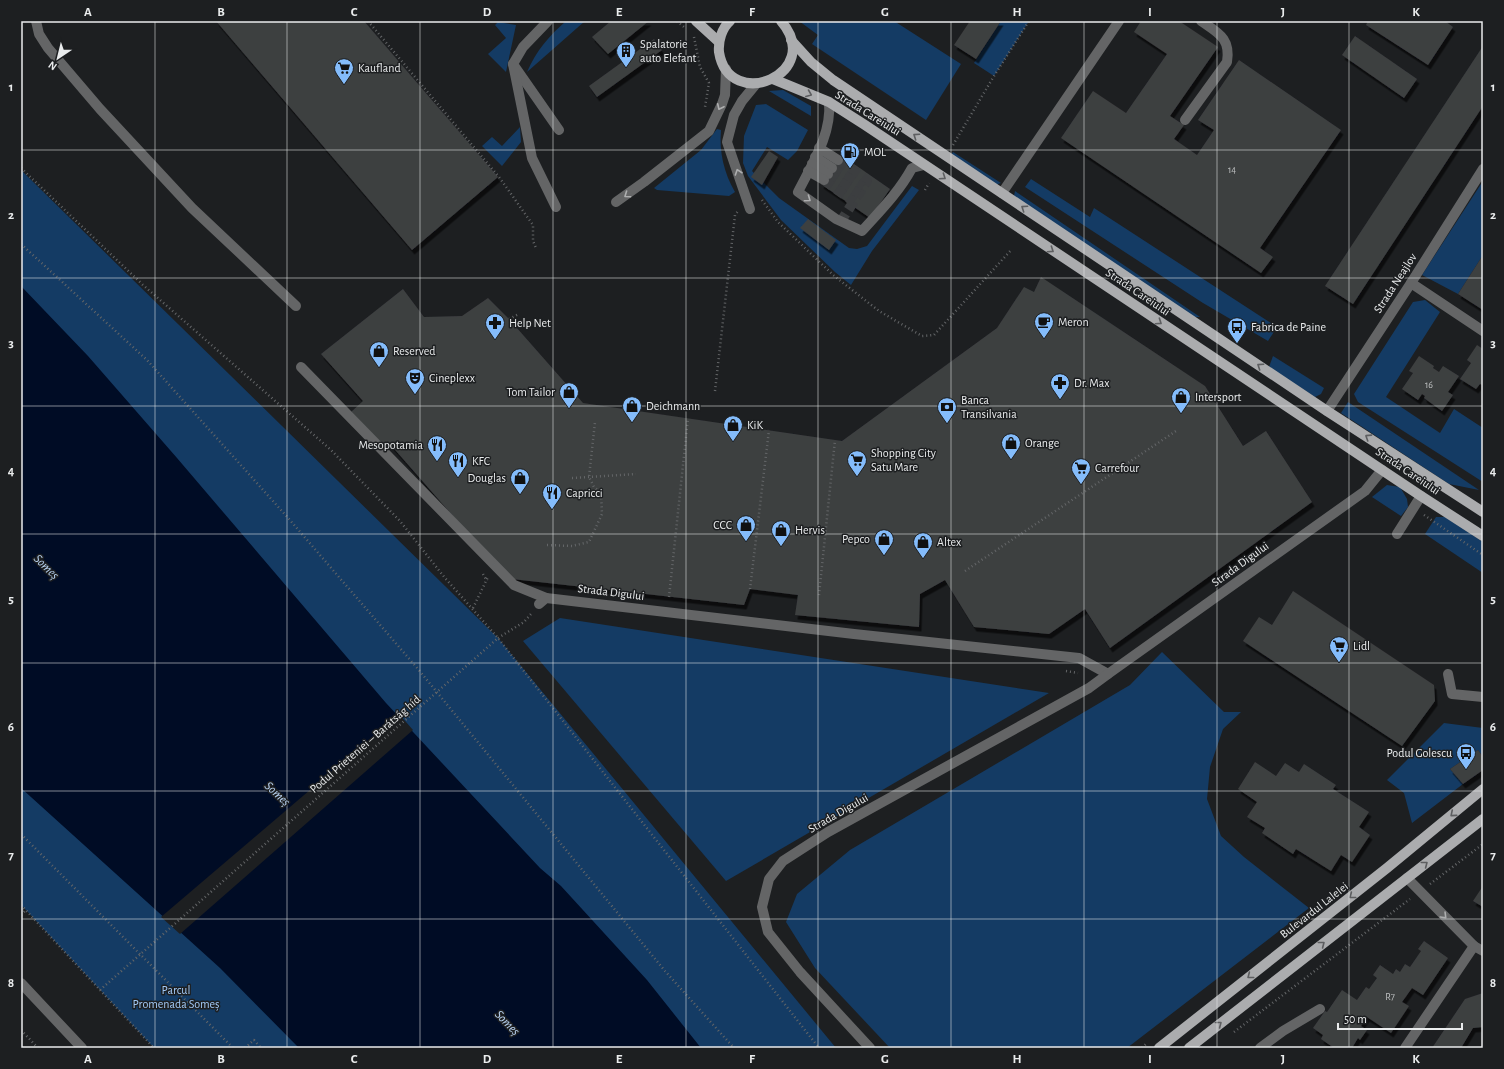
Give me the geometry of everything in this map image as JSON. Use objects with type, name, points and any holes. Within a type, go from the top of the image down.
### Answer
[{"type":"main road","points":[[696,21],[719,42]]},
{"type":"main road","points":[[730,21],[722,32],[719,42],[719,51],[722,61],[726,70],[732,76],[740,80],[756,84],[773,80],[789,63],[792,51],[791,40],[787,28],[781,21]]},
{"type":"main road","name":"Strada Careiului","points":[[791,40],[811,62],[833,80],[1327,410],[1483,512]]},
{"type":"main road","name":"Strada Careiului","points":[[773,80],[829,102],[1483,536]]},
{"type":"main road","name":"Bulevardul Lalelei","points":[[1159,1048],[1387,868],[1483,789]]},
{"type":"main road","points":[[1189,1048],[1483,819]]},
{"type":"street","points":[[36,21],[39,34],[48,48],[100,109],[192,208],[296,306]]},
{"type":"street","points":[[548,21],[536,25],[513,64],[532,158],[556,207]]},
{"type":"street","points":[[1002,193],[1119,21]]},
{"type":"street","points":[[1185,120],[1227,62],[1229,51],[1223,37],[1201,21]]},
{"type":"street","points":[[513,64],[559,130]]},
{"type":"street","points":[[616,202],[709,131],[725,95],[726,70]]},
{"type":"street","points":[[749,205],[727,142],[734,116],[742,101],[756,84]]},
{"type":"street","points":[[829,102],[830,112],[826,132],[798,192],[836,219],[862,231],[907,178],[912,168],[924,165]]},
{"type":"street","points":[[814,160],[830,171],[814,160]]},
{"type":"street","name":"Strada Neajlov","points":[[1327,410],[1411,283],[1483,169]]},
{"type":"street","points":[[1411,283],[1483,331]]},
{"type":"street","name":"Strada Digului","points":[[300,367],[514,585],[543,601],[1079,658],[1108,674]]},
{"type":"street","name":"Strada Digului","points":[[870,1048],[800,972],[768,932],[762,907],[769,880],[783,861],[828,832],[1089,688],[1365,491],[1382,470]]},
{"type":"street","points":[[1397,534],[1421,496]]},
{"type":"street","points":[[1448,674],[1452,694],[1483,697]]},
{"type":"street","points":[[1405,1048],[1479,949],[1407,878]]},
{"type":"street","points":[[21,983],[82,1048]]},
{"type":"street","points":[[1264,1047],[1283,1031],[1320,1009]]},
{"type":"path","points":[[368,21],[499,177],[533,225],[533,241],[536,248]]},
{"type":"path","points":[[677,21],[688,29]]},
{"type":"path","points":[[954,142],[1029,21]]},
{"type":"path","points":[[694,33],[700,66],[709,83],[705,107]]},
{"type":"path","points":[[21,168],[143,285],[331,450],[400,521],[445,578],[498,638],[819,1048]]},
{"type":"path","points":[[715,391],[735,215],[749,205],[758,194],[778,222],[833,275],[879,311],[922,336],[934,335],[1012,249]]},
{"type":"path","points":[[21,244],[147,360],[289,519],[418,669],[665,971],[734,1048]]},
{"type":"path","points":[[509,319],[519,314]]},
{"type":"path","points":[[669,597],[688,418]]},
{"type":"path","points":[[547,545],[572,546],[589,542],[602,514],[601,493],[594,487],[589,477],[595,422]]},
{"type":"path","points":[[750,590],[769,430]]},
{"type":"path","points":[[965,571],[1176,431]]},
{"type":"path","points":[[819,595],[835,440]]},
{"type":"path","points":[[572,478],[636,474]]},
{"type":"path","points":[[472,608],[487,581]]},
{"type":"path","name":"Podul Prieteniei – Barátság híd","points":[[100,990],[498,638],[524,622]]},
{"type":"path","points":[[21,834],[233,1048]]},
{"type":"path","points":[[1231,1034],[1483,844]]},
{"type":"path","points":[[21,905],[154,1048]]},
{"type":"path","points":[[21,915],[26,910]]},
{"type":"path","points":[[21,1030],[38,1048]]},
{"type":"path","points":[[245,1048],[254,1040],[261,1048]]},
{"type":"green space","points":[[566,21],[585,21],[527,72],[534,57],[554,32]]},
{"type":"green space","points":[[799,21],[894,21],[961,64],[926,120],[812,44],[818,35]]},
{"type":"green space","points":[[1001,21],[1029,21],[994,76],[974,63]]},
{"type":"green space","points":[[498,22],[516,25],[506,72],[488,54],[506,38],[495,25]]},
{"type":"green space","points":[[783,90],[811,106],[811,116],[769,91]]},
{"type":"green space","points":[[766,104],[808,130],[797,151],[788,160],[767,147],[752,171],[779,198],[849,248],[857,249],[867,246],[912,186],[919,190],[872,251],[851,285],[835,272],[781,220],[748,176],[743,163],[744,136],[756,105]]},
{"type":"green space","points":[[520,127],[521,142],[502,166],[482,146],[492,137],[502,146]]},
{"type":"green space","points":[[717,129],[721,130],[721,146],[725,170],[735,192],[729,196],[657,190],[654,188],[701,150]]},
{"type":"green space","points":[[953,152],[1001,183],[995,185],[951,155]]},
{"type":"green space","name":"Parcul Promenada Someș","points":[[21,170],[498,638],[836,1048],[154,1048],[21,905]]},
{"type":"green space","points":[[1031,179],[1090,217],[1094,208],[1277,327],[1268,341],[1203,303],[1025,187]]},
{"type":"green space","points":[[1483,181],[1483,255],[1458,294],[1422,275]]},
{"type":"green space","points":[[1015,191],[1200,317],[1192,317],[1014,196]]},
{"type":"green space","points":[[1425,300],[1440,312],[1386,397],[1440,433],[1454,409],[1483,428],[1483,482],[1358,402],[1354,394],[1413,302]]},
{"type":"green space","points":[[1273,356],[1324,388],[1321,394],[1315,397],[1269,367]]},
{"type":"green space","points":[[1348,402],[1479,490],[1449,484],[1341,413]]},
{"type":"green space","points":[[1387,485],[1400,487],[1407,499],[1408,507],[1401,516],[1372,497]]},
{"type":"green space","points":[[1436,517],[1445,517],[1483,542],[1483,573],[1425,534]]},
{"type":"green space","points":[[560,618],[1049,693],[726,881],[523,641]]},
{"type":"green space","points":[[1162,652],[1224,712],[1241,712],[1223,729],[1210,767],[1207,799],[1221,836],[1244,857],[1309,908],[1127,1048],[890,1048],[815,968],[786,922],[797,894],[850,850],[1130,685]]},
{"type":"green space","points":[[1444,723],[1483,728],[1483,757],[1478,750],[1450,769],[1463,784],[1412,823],[1404,793],[1387,780]]},
{"type":"water","name":"Someș","points":[[21,286],[88,356],[386,703],[540,868],[561,886],[647,980],[701,1048],[299,1048],[220,968],[21,788]]},
{"type":"pier","points":[[399,714],[413,730],[180,934],[161,917]]},
{"type":"building","name":"Kaufland","points":[[216,21],[364,21],[498,177],[412,250]]},
{"type":"building","points":[[611,21],[649,21],[608,54],[592,37]]},
{"type":"building","points":[[970,21],[1001,21],[976,59],[954,45]]},
{"type":"building","points":[[1141,21],[1179,21],[1218,47],[1170,116],[1184,125],[1174,139],[1197,155],[1214,130],[1198,120],[1239,60],[1341,130],[1260,248],[1273,257],[1261,273],[1061,138],[1093,91],[1126,113],[1167,54],[1134,32]]},
{"type":"building","points":[[1368,21],[1445,21],[1453,27],[1428,65],[1366,25]]},
{"type":"building","points":[[1355,36],[1417,79],[1404,98],[1342,55]]},
{"type":"building","name":"Spalatorie auto Elefant","points":[[654,39],[662,50],[597,97],[589,86]]},
{"type":"building","points":[[1483,46],[1483,106],[1353,304],[1325,286]]},
{"type":"building","points":[[769,151],[778,157],[762,185],[751,177]]},
{"type":"building","points":[[841,155],[890,189],[870,218],[821,184]]},
{"type":"building","points":[[808,219],[836,240],[829,250],[800,228]]},
{"type":"building","points":[[1483,255],[1483,310],[1458,294]]},
{"type":"building","name":"Shopping City Satu Mare","points":[[1041,277],[1205,386],[1243,446],[1266,431],[1312,502],[1110,648],[1085,609],[1049,634],[974,627],[945,580],[920,594],[919,627],[795,615],[798,595],[750,589],[744,605],[512,579],[468,533],[389,443],[381,446],[351,412],[363,401],[321,354],[403,289],[424,317],[462,316],[488,298],[509,319],[583,403],[842,441],[997,328],[1024,287],[1034,292]]},
{"type":"building","points":[[1477,345],[1483,349],[1483,385],[1480,384],[1476,389],[1460,379],[1471,363],[1467,360]]},
{"type":"building","points":[[1419,356],[1434,366],[1433,368],[1439,372],[1443,366],[1459,376],[1448,392],[1453,395],[1442,411],[1424,398],[1425,396],[1422,394],[1418,400],[1402,389],[1413,373],[1409,371]]},
{"type":"building","name":"Lidl","points":[[1293,591],[1434,685],[1435,701],[1402,746],[1243,641],[1259,617],[1272,625]]},
{"type":"building","points":[[1478,750],[1483,757],[1483,770],[1463,784],[1450,769]]},
{"type":"building","points":[[1255,762],[1276,776],[1285,763],[1299,772],[1304,764],[1336,785],[1333,789],[1369,812],[1359,827],[1370,835],[1352,862],[1341,855],[1331,871],[1296,849],[1293,854],[1262,833],[1265,828],[1247,817],[1257,802],[1238,789]]},
{"type":"building","points":[[1483,886],[1483,907],[1473,901]]},
{"type":"building","points":[[1424,941],[1448,958],[1423,995],[1412,988],[1402,1002],[1409,1006],[1391,1033],[1367,1017],[1361,1026],[1367,1030],[1360,1040],[1358,1038],[1352,1048],[1334,1048],[1321,1039],[1323,1035],[1313,1028],[1325,1011],[1327,1012],[1342,990],[1357,1000],[1366,987],[1369,989],[1377,978],[1373,975],[1380,965],[1393,974],[1396,969],[1400,972],[1405,964],[1410,967],[1421,951],[1418,949]]},
{"type":"building","points":[[1483,993],[1483,1027],[1473,1028],[1461,1048],[1432,1048],[1465,999]]},
{"type":"tunnel","points":[[838,160],[867,181],[841,221]]},
{"type":"tunnel","points":[[832,168],[863,187]]},
{"type":"tunnel","points":[[828,174],[859,194]]},
{"type":"tunnel","points":[[824,180],[854,202]]},
{"type":"place","name":"Spalatorie auto Elefant","points":[[626,68]]},
{"type":"place","name":"Kaufland","points":[[344,85]]},
{"type":"place","name":"MOL","points":[[850,169]]},
{"type":"place","name":"Meron","points":[[1044,339]]},
{"type":"place","name":"Help Net","points":[[495,340]]},
{"type":"place","name":"Fabrica de Paine","points":[[1237,344]]},
{"type":"place","name":"Reserved","points":[[379,368]]},
{"type":"place","name":"Cineplexx","points":[[415,395]]},
{"type":"place","name":"Dr. Max","points":[[1060,400]]},
{"type":"place","name":"Tom Tailor","points":[[569,409]]},
{"type":"place","name":"Intersport","points":[[1181,414]]},
{"type":"place","name":"Deichmann","points":[[632,423]]},
{"type":"place","name":"Banca Transilvania","points":[[947,424]]},
{"type":"place","name":"KiK","points":[[733,442]]},
{"type":"place","name":"Orange","points":[[1011,460]]},
{"type":"place","name":"Mesopotamia","points":[[437,462]]},
{"type":"place","name":"Shopping City Satu Mare","points":[[857,477]]},
{"type":"place","name":"KFC","points":[[458,478]]},
{"type":"place","name":"Carrefour","points":[[1081,485]]},
{"type":"place","name":"Douglas","points":[[520,495]]},
{"type":"place","name":"Capricci","points":[[552,510]]},
{"type":"place","name":"CCC","points":[[746,542]]},
{"type":"place","name":"Hervis","points":[[781,547]]},
{"type":"place","name":"Pepco","points":[[884,556]]},
{"type":"place","name":"Altex","points":[[923,559]]},
{"type":"place","name":"Lidl","points":[[1339,663]]},
{"type":"place","name":"Podul Golescu","points":[[1466,770]]}]
